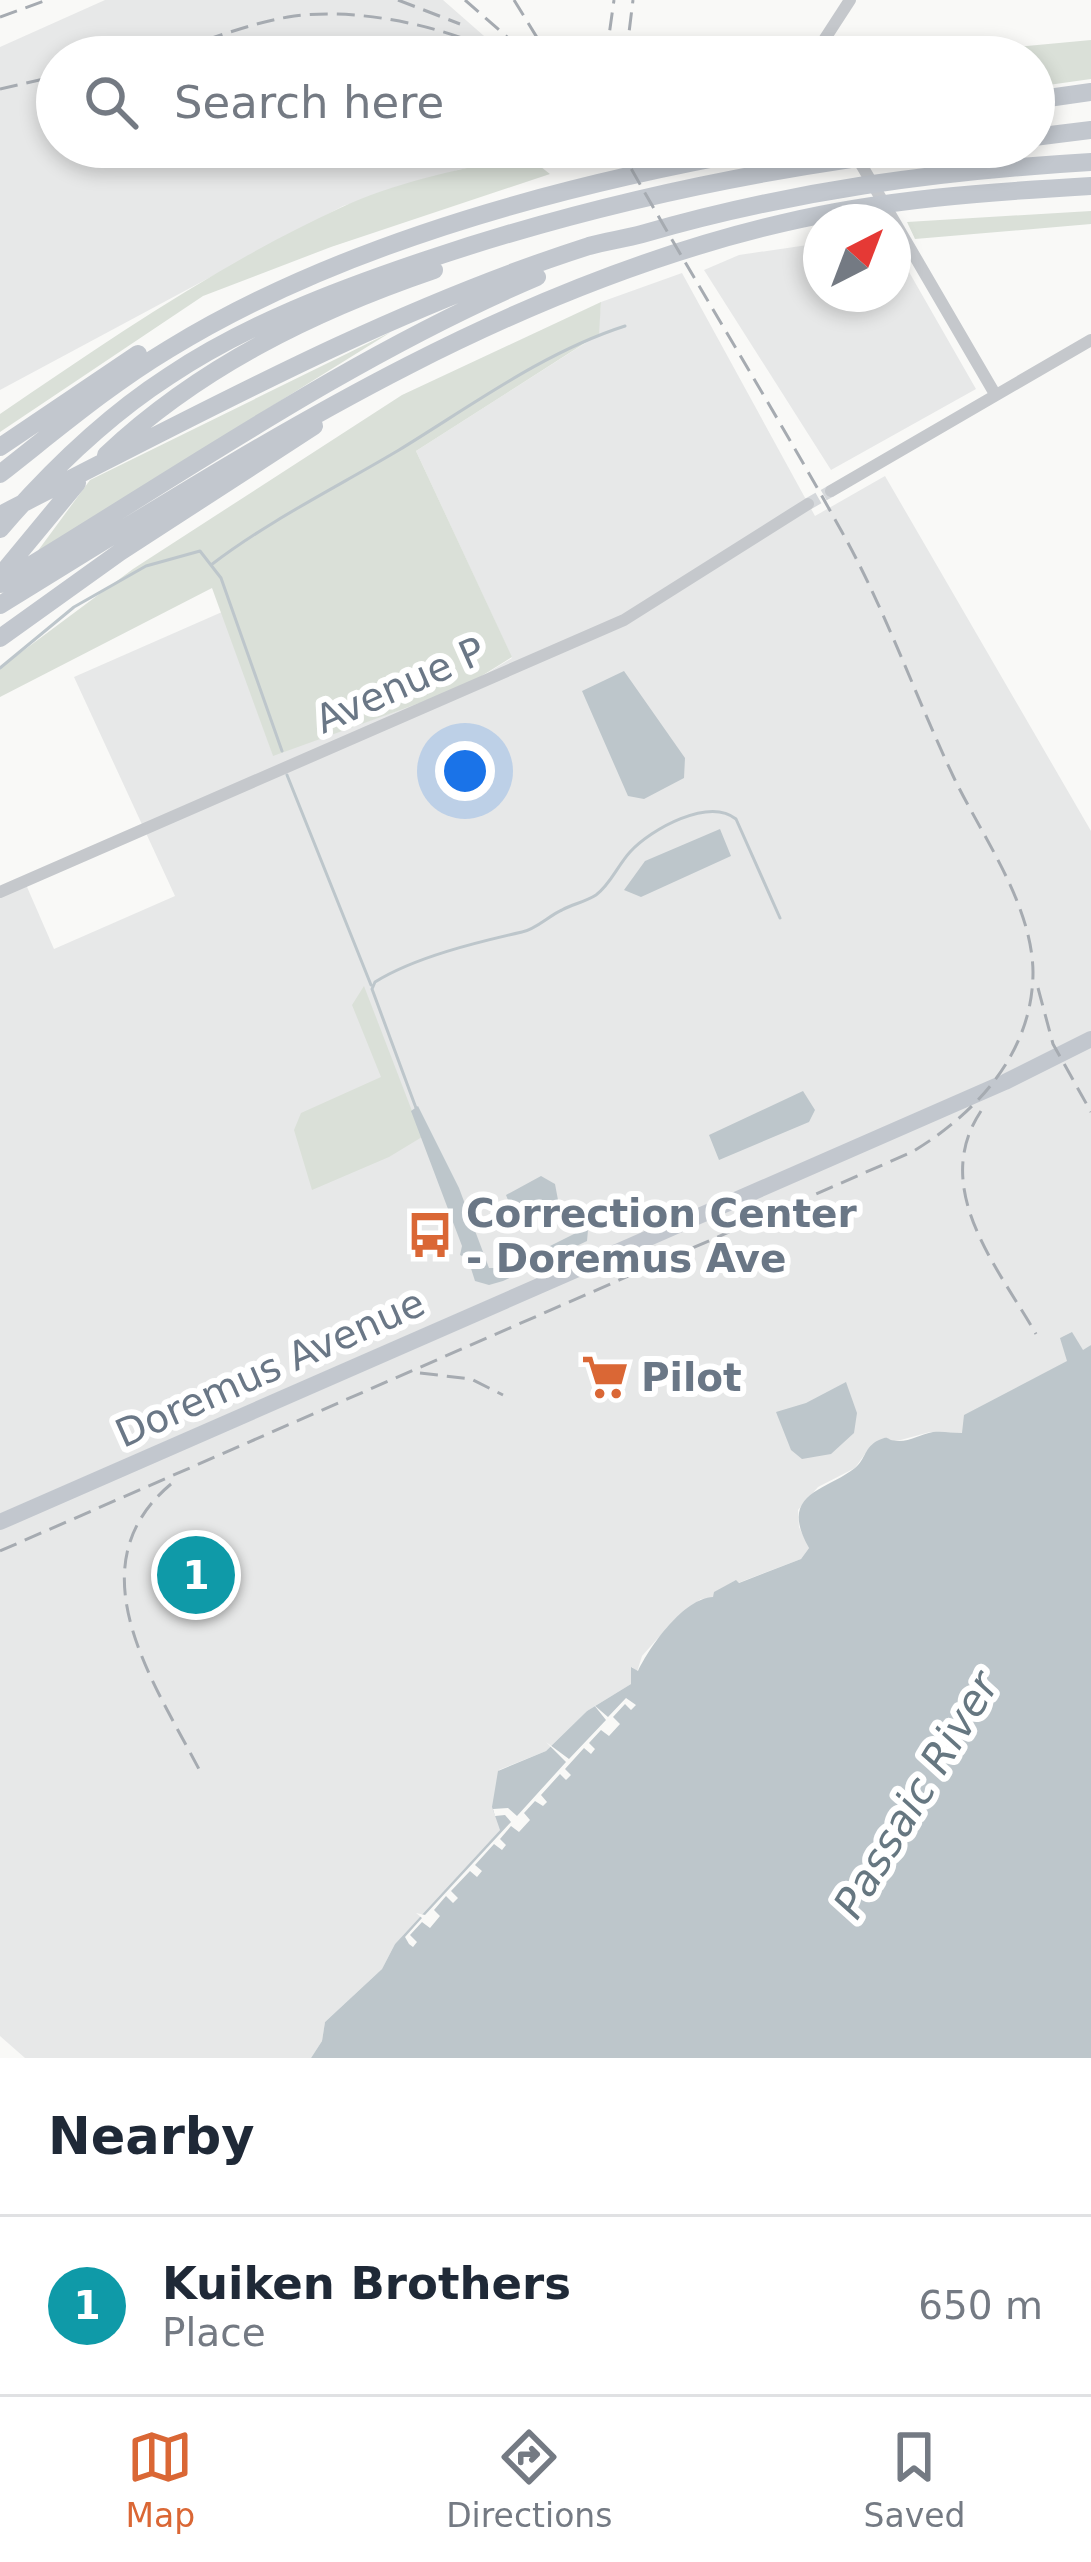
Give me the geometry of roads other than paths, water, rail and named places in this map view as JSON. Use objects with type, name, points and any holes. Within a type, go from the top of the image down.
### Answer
[{"type":"highway","points":[[1055,97],[1091,92]]},
{"type":"highway","points":[[1055,108],[1091,104]]},
{"type":"highway","points":[[1055,134],[1091,130]]},
{"type":"highway","points":[[1055,165],[1091,162]]},
{"type":"highway","points":[[0,447],[169,335],[368,256],[545,200],[675,168]]},
{"type":"highway","points":[[0,529],[92,434],[152,387],[271,320],[342,290],[524,228],[722,179],[792,168]]},
{"type":"highway","points":[[0,515],[381,327],[603,246],[728,209],[826,189],[1014,168]]},
{"type":"highway","points":[[0,605],[298,423],[491,322],[623,269],[746,232],[842,211],[926,199],[1091,189]]},
{"type":"highway","points":[[0,580],[51,512],[137,427],[228,362],[342,305],[463,260],[524,228]]},
{"type":"highway","points":[[0,580],[397,345],[603,246]]},
{"type":"highway","points":[[0,474],[152,359],[241,310]]},
{"type":"highway","points":[[2,637],[352,397]]},
{"type":"main road","name":"Doremus Avenue","points":[[0,1522],[979,1094],[1091,1039]]},
{"type":"street","points":[[827,36],[850,0]]},
{"type":"street","points":[[863,168],[995,394]]},
{"type":"street","points":[[831,491],[1091,340]]},
{"type":"street","name":"Avenue P","points":[[0,892],[624,620],[808,504]]},
{"type":"water","points":[[624,671],[685,758],[684,778],[644,799],[628,796],[582,691]]},
{"type":"water","points":[[720,829],[731,856],[641,897],[624,890],[645,861]]},
{"type":"water","points":[[803,1091],[815,1110],[809,1122],[719,1160],[709,1135]]},
{"type":"water","points":[[418,1106],[459,1188],[489,1268],[506,1268],[584,1229],[588,1230],[587,1241],[503,1281],[489,1285],[475,1281],[468,1259],[460,1255],[462,1246],[411,1111]]},
{"type":"water","points":[[541,1176],[555,1184],[558,1200],[526,1218],[514,1215],[506,1195]]},
{"type":"water","name":"Passaic River","points":[[1072,1332],[1083,1350],[1091,1345],[1091,2058],[311,2058],[322,2041],[325,2022],[382,1969],[395,1944],[500,1830],[492,1807],[498,1771],[546,1751],[587,1711],[631,1684],[631,1667],[638,1671],[659,1637],[691,1605],[713,1597],[736,1580],[739,1583],[801,1559],[809,1548],[801,1530],[802,1505],[855,1468],[874,1443],[933,1432],[962,1433],[964,1415],[1067,1361],[1060,1338]]},
{"type":"water","points":[[846,1382],[857,1413],[854,1433],[831,1454],[802,1459],[791,1450],[776,1412]]},
{"type":"waterway","points":[[211,565],[509,381],[625,326]]},
{"type":"waterway","points":[[0,668],[74,607],[146,566],[200,551],[221,578],[282,751]]},
{"type":"waterway","points":[[287,775],[371,985]]},
{"type":"waterway","points":[[416,1108],[372,989],[375,982],[427,958],[527,931],[592,897],[630,852],[666,826],[711,812],[736,819],[780,918]]},
{"type":"tunnel","points":[[808,504],[831,491]]},
{"type":"railway","points":[[0,17],[47,0]]},
{"type":"railway","points":[[398,0],[460,24]]},
{"type":"railway","points":[[465,0],[506,36]]},
{"type":"railway","points":[[514,0],[536,36]]},
{"type":"railway","points":[[609,36],[614,0]]},
{"type":"railway","points":[[629,36],[633,0]]},
{"type":"railway","points":[[219,36],[271,20],[314,14],[400,21],[457,36]]},
{"type":"railway","points":[[0,89],[36,81]]},
{"type":"railway","points":[[0,1551],[912,1152],[979,1099],[1012,1054],[1030,1001],[1033,972],[1016,897],[955,780],[842,532],[631,168]]},
{"type":"railway","points":[[1038,988],[1053,1044],[1091,1112]]},
{"type":"railway","points":[[981,1111],[967,1140],[966,1197],[988,1254],[1036,1334]]},
{"type":"railway","points":[[420,1373],[471,1379],[503,1395]]},
{"type":"railway","points":[[171,1484],[142,1517],[127,1552],[125,1589],[146,1666],[202,1775]]},
{"type":"place","name":"Correction Center - Doremus Ave","points":[[430,1235]]},
{"type":"place","name":"Pilot","points":[[605,1377]]},
{"type":"place","name":"Kuiken Brothers","points":[[196,1575]]}]
